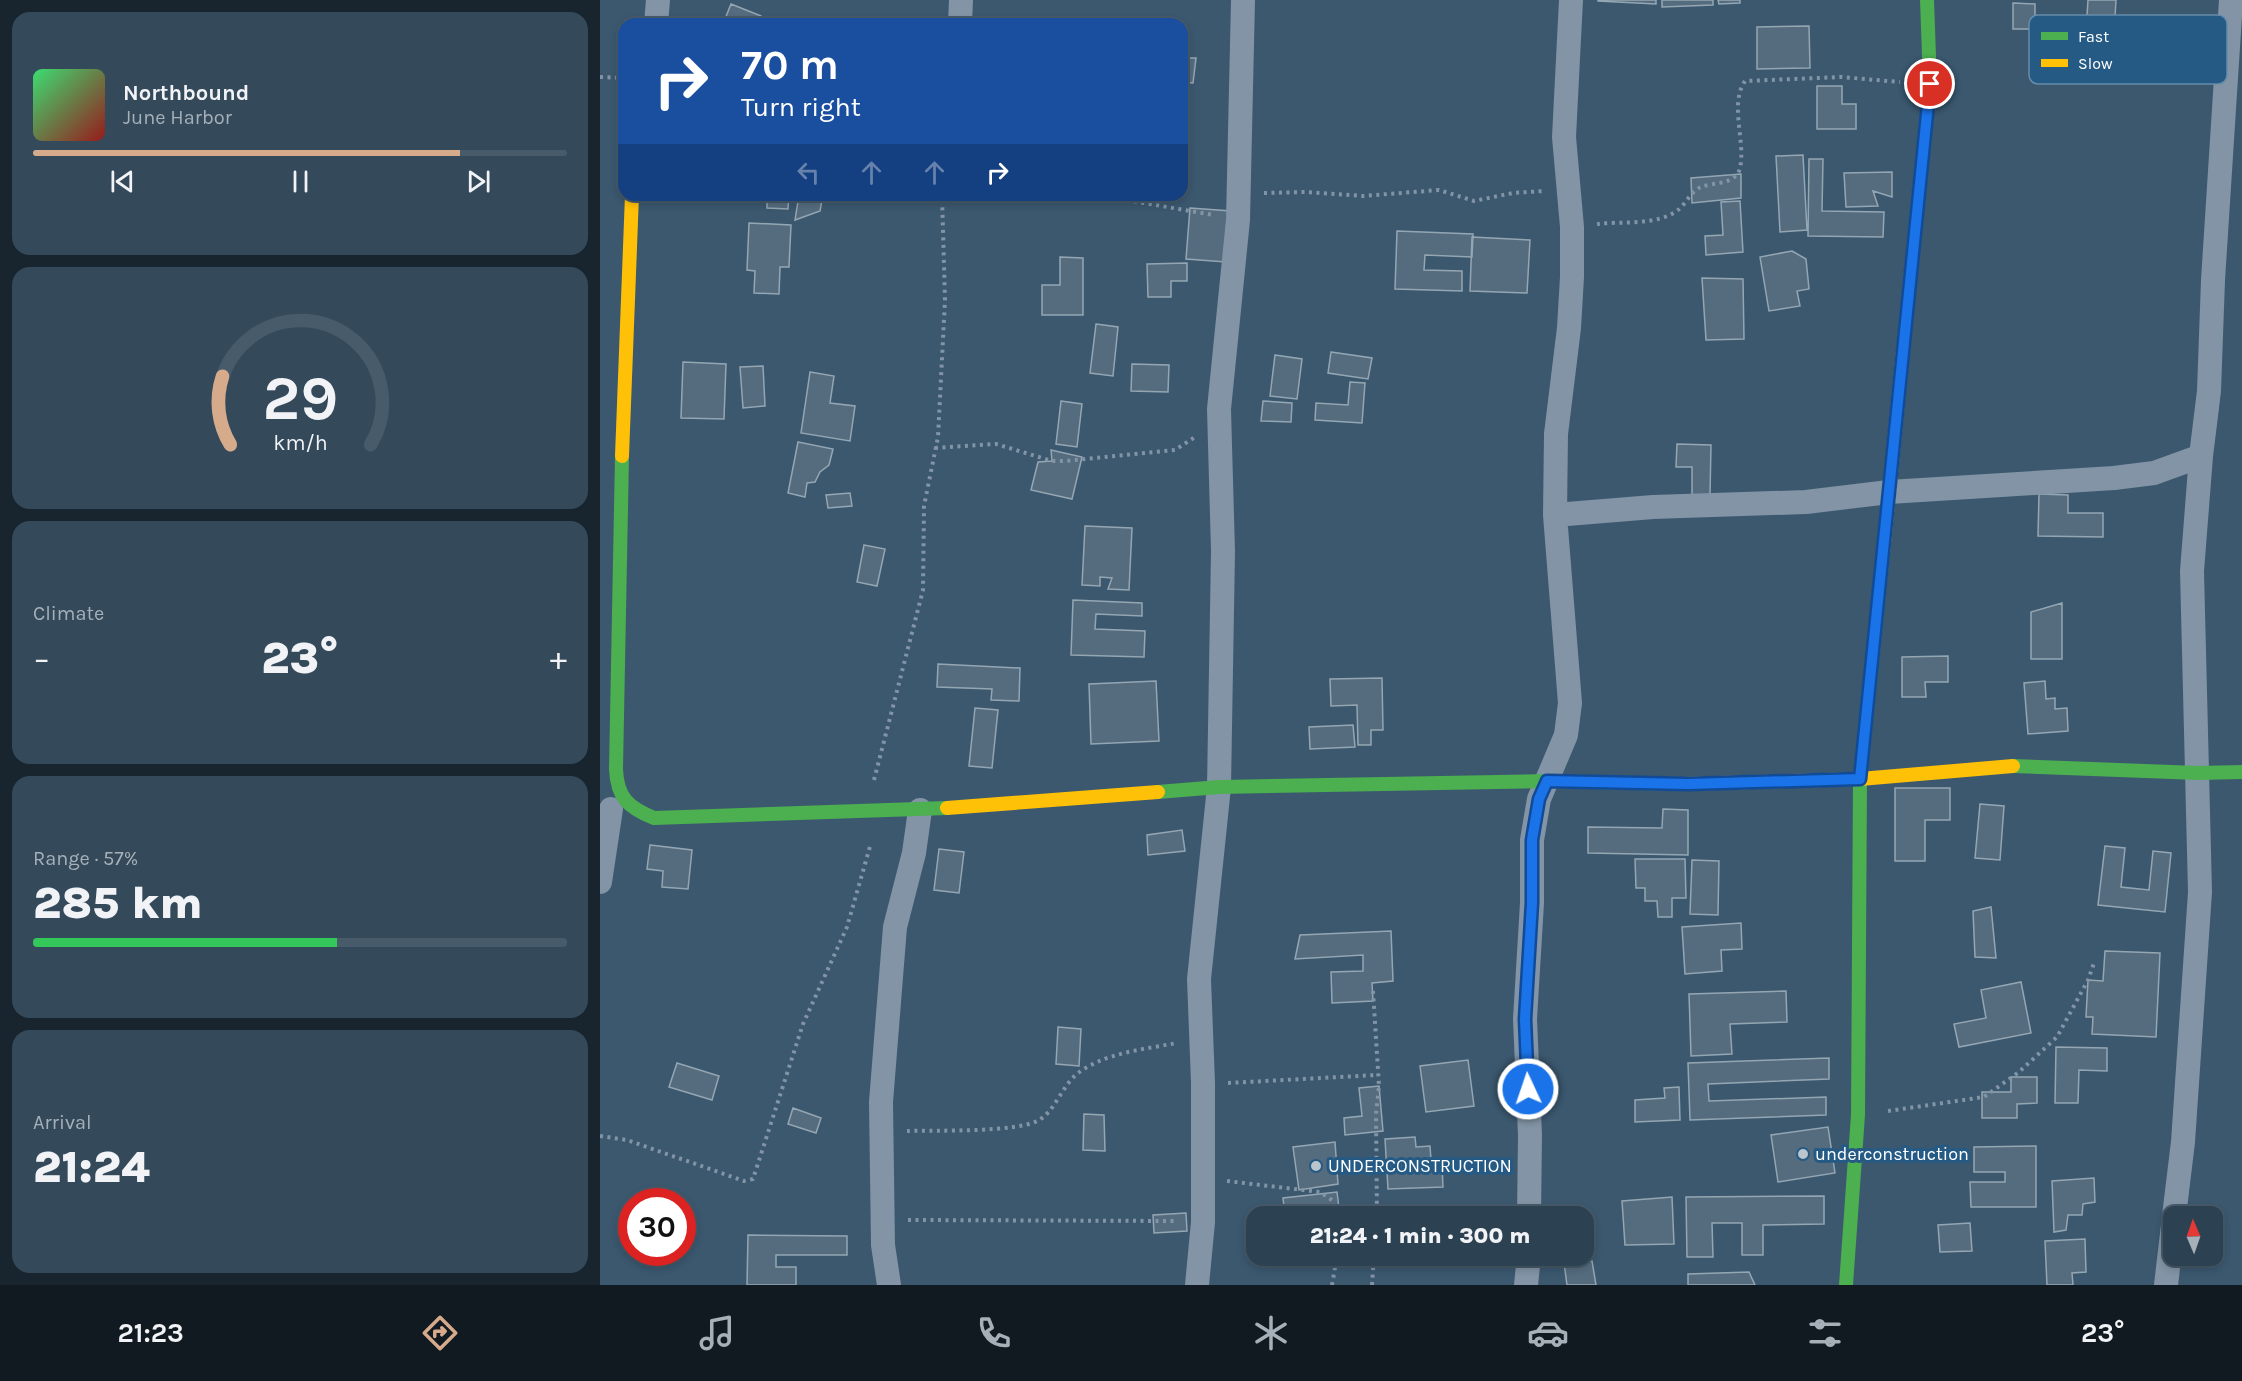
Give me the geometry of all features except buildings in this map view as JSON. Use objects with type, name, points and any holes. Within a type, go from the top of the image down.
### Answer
[{"type":"street","points":[[656,18],[658,0]]},
{"type":"street","points":[[960,18],[961,0]]},
{"type":"street","points":[[1197,1285],[1203,1222],[1203,1083],[1199,979],[1219,787],[1224,551],[1220,419],[1238,220],[1242,0]]},
{"type":"street","points":[[1529,1206],[1530,1135],[1525,1019],[1532,903],[1532,840],[1539,799],[1566,735],[1570,703],[1555,515],[1556,434],[1569,328],[1572,227],[1564,137],[1571,0]]},
{"type":"street","points":[[1846,1285],[1858,1115],[1860,779],[1930,84],[1928,0]]},
{"type":"street","points":[[2227,49],[2230,0]]},
{"type":"street","points":[[2175,1206],[2183,1142],[2200,892],[2192,571],[2200,456],[2210,391],[2213,280],[2225,84]]},
{"type":"street","points":[[600,882],[613,809],[620,799],[616,784],[616,742],[623,410],[632,201]]},
{"type":"street","points":[[1555,515],[1653,507],[1806,502],[1889,492],[2114,478],[2154,473],[2200,456]]},
{"type":"street","points":[[613,809],[654,818],[920,810],[1219,787],[1547,781],[1688,784],[1860,779],[1998,765],[2198,773],[2242,772]]},
{"type":"street","points":[[889,1285],[886,1270],[881,1102],[895,927],[914,853],[920,810]]},
{"type":"street","points":[[1526,1285],[1528,1266]]},
{"type":"street","points":[[2166,1285],[2168,1266]]},
{"type":"path","points":[[600,77],[618,78]]},
{"type":"path","points":[[1572,227],[1663,218],[1679,210],[1697,188],[1731,181],[1740,169],[1741,87],[1745,81],[1841,77],[1930,84]]},
{"type":"path","points":[[1262,193],[1306,192],[1363,196],[1439,190],[1474,201],[1513,193],[1555,190]]},
{"type":"path","points":[[866,811],[923,590],[924,507],[935,448],[945,300],[942,201]]},
{"type":"path","points":[[1131,201],[1238,220]]},
{"type":"path","points":[[935,448],[996,444],[1052,461],[1156,453],[1175,450],[1220,419]]},
{"type":"path","points":[[600,1136],[627,1140],[744,1181],[753,1179],[803,1024],[848,927],[880,811]]},
{"type":"path","points":[[1858,1115],[1984,1097],[2019,1072],[2057,1037],[2088,980],[2094,963]]},
{"type":"path","points":[[1373,991],[1379,1086],[1376,1114],[1377,1206]]},
{"type":"path","points":[[882,1132],[1016,1127],[1039,1120],[1076,1075],[1095,1064],[1132,1052],[1202,1038]]},
{"type":"path","points":[[1203,1083],[1274,1082],[1377,1076]]},
{"type":"path","points":[[1203,1172],[1246,1184],[1320,1192],[1332,1200],[1333,1206]]},
{"type":"path","points":[[884,1220],[1104,1219],[1203,1222]]},
{"type":"path","points":[[1332,1285],[1335,1266]]},
{"type":"path","points":[[1372,1285],[1373,1266]]},
{"type":"traffic: fast","points":[[1903,351],[1930,84],[1927,0]]},
{"type":"traffic: fast","points":[[622,456],[616,769],[619,787],[626,801],[654,818],[947,808]]},
{"type":"traffic: fast","points":[[1846,1285],[1858,1115],[1860,779],[1883,553]]},
{"type":"traffic: fast","points":[[2013,766],[2198,773],[2242,772]]},
{"type":"traffic: fast","points":[[1158,792],[1219,787],[1547,781],[1681,784]]},
{"type":"traffic: slow","points":[[622,456],[632,201]]},
{"type":"traffic: slow","points":[[1883,553],[1903,351]]},
{"type":"traffic: slow","points":[[1681,784],[1860,779],[2013,766]]},
{"type":"traffic: slow","points":[[947,808],[1158,792]]},
{"type":"place","name":"underconstruction","points":[[1803,1154]]},
{"type":"place","name":"UNDERCONSTRUCTION","points":[[1316,1166]]},
{"type":"route","points":[[1528,1089],[1525,1019],[1532,903],[1532,840],[1539,799],[1547,781],[1688,784],[1860,779],[1930,84]]}]
